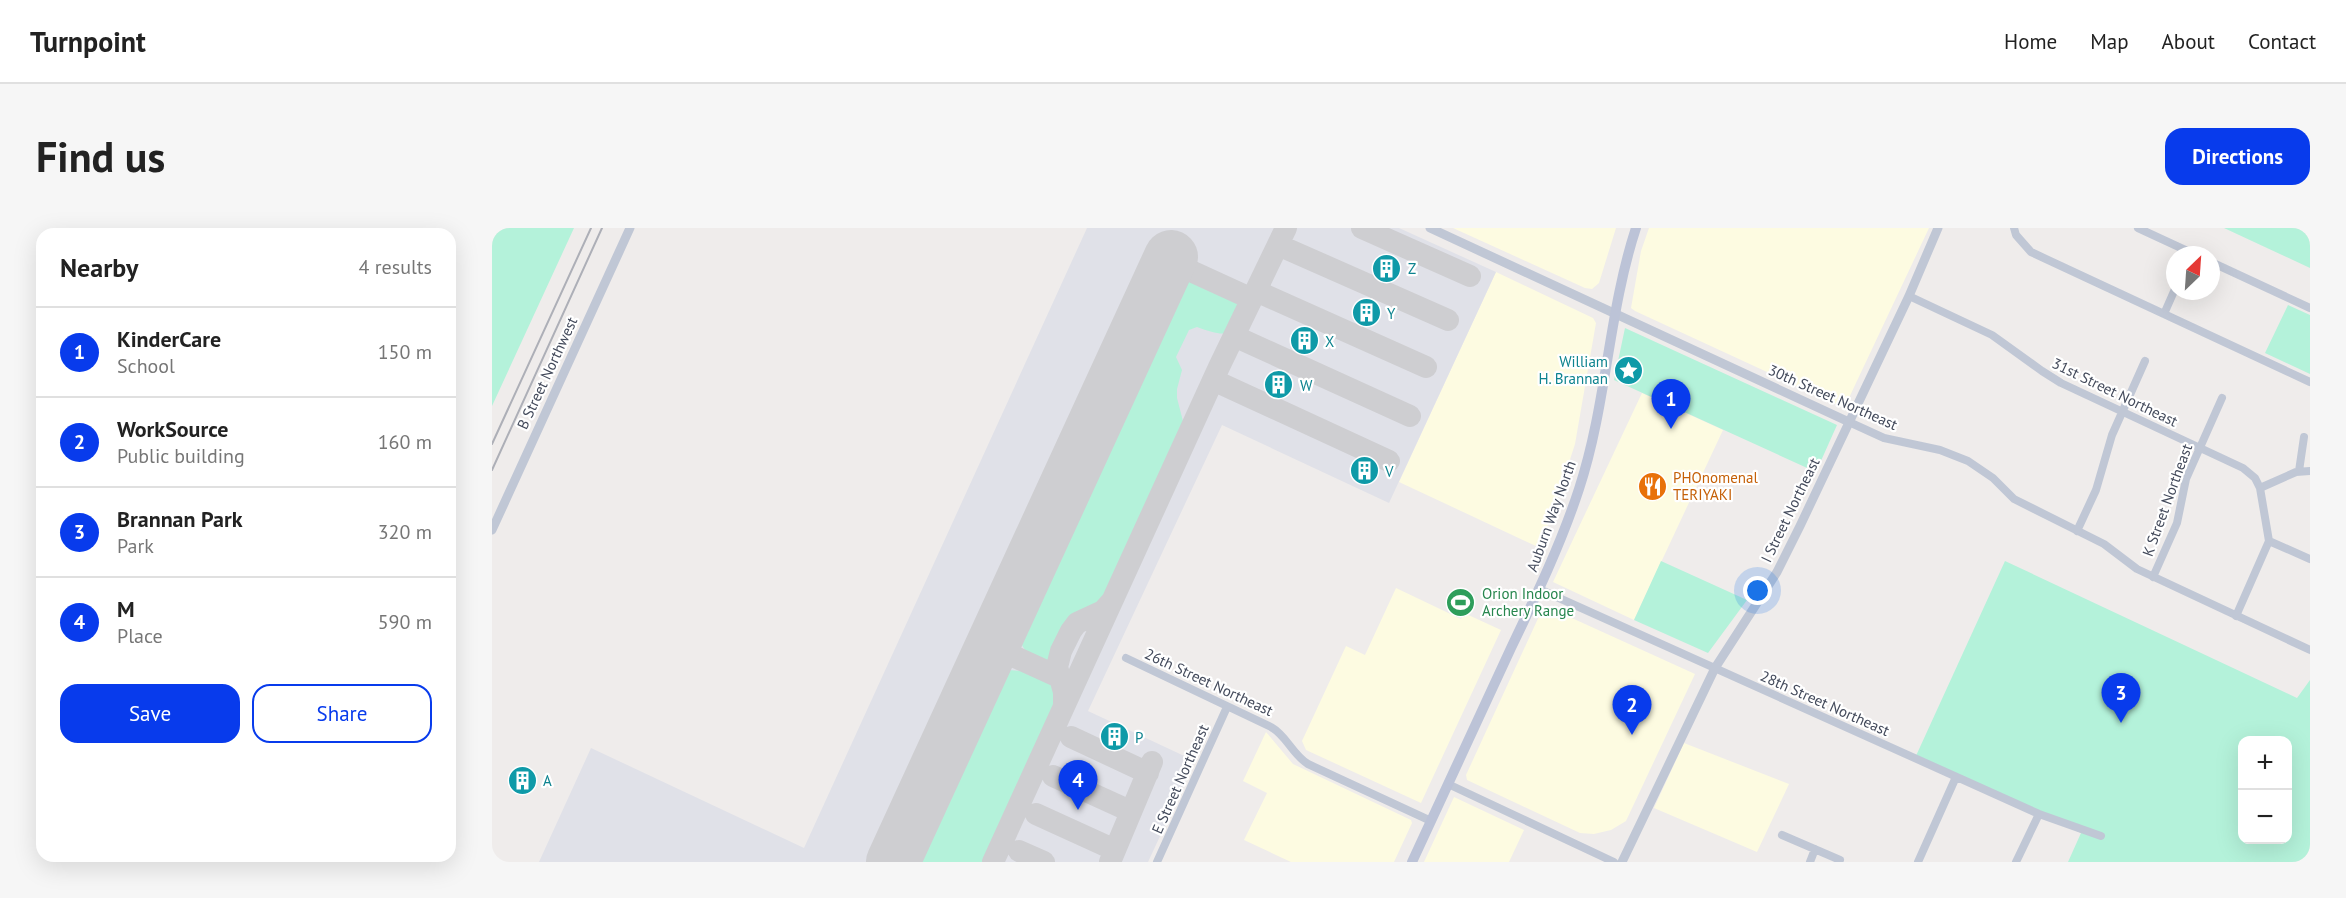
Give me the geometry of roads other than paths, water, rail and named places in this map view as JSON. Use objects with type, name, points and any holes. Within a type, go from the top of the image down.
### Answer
[{"type":"main road","name":"Auburn Way North","points":[[1412,862],[1567,524],[1587,464],[1598,417],[1624,266],[1636,228]]},
{"type":"street","name":"B Street Northwest","points":[[492,530],[630,228]]},
{"type":"street","name":"30th Street Northeast","points":[[1430,228],[1884,438],[1940,450],[1968,461],[1993,478],[2005,492],[2020,503],[2104,544],[2137,569],[2310,650]]},
{"type":"street","name":"I Street Northeast","points":[[1622,862],[1715,668],[1777,572],[1909,296],[1938,228]]},
{"type":"street","points":[[2014,228],[2016,235],[2031,252],[2310,382]]},
{"type":"street","points":[[2138,228],[2176,246]]},
{"type":"street","points":[[2220,266],[2310,308]]},
{"type":"street","name":"31st Street Northeast","points":[[1909,296],[1986,332],[2012,347],[2050,376],[2247,470],[2260,488]]},
{"type":"street","points":[[2164,314],[2170,300]]},
{"type":"street","points":[[2077,531],[2093,499],[2106,448],[2145,361]]},
{"type":"street","name":"K Street Northeast","points":[[2153,577],[2176,523],[2186,479],[2222,399]]},
{"type":"street","points":[[2299,471],[2304,436]]},
{"type":"street","points":[[2236,616],[2270,541],[2260,488],[2299,471],[2310,471]]},
{"type":"street","points":[[2270,541],[2310,559]]},
{"type":"street","name":"28th Street Northeast","points":[[1539,589],[2038,814],[2101,836]]},
{"type":"street","name":"26th Street Northeast","points":[[1126,658],[1278,731],[1297,756],[1308,764],[1431,821]]},
{"type":"street","name":"E Street Northeast","points":[[1157,862],[1227,707]]},
{"type":"street","points":[[1918,862],[1956,777]]},
{"type":"street","points":[[1448,784],[1614,862]]},
{"type":"street","points":[[2016,862],[2038,814]]},
{"type":"street","points":[[1782,835],[1840,860]]},
{"type":"street","points":[[1810,862],[1815,849]]},
{"type":"railway","points":[[492,444],[591,228]]},
{"type":"railway","points":[[492,470],[602,228]]},
{"type":"place","name":"Z","points":[[1387,268]]},
{"type":"place","name":"Y","points":[[1366,313]]},
{"type":"place","name":"X","points":[[1304,341]]},
{"type":"place","name":"William H. Brannan","points":[[1629,370]]},
{"type":"place","name":"W","points":[[1279,385]]},
{"type":"place","name":"KinderCare","points":[[1671,429]]},
{"type":"place","name":"V","points":[[1364,471]]},
{"type":"place","name":"PHOnomenal TERIYAKI","points":[[1652,486]]},
{"type":"place","name":"Orion Indoor Archery Range","points":[[1461,602]]},
{"type":"place","name":"Brannan Park","points":[[2121,723]]},
{"type":"place","name":"WorkSource","points":[[1632,735]]},
{"type":"place","name":"P","points":[[1114,737]]},
{"type":"place","name":"A","points":[[522,780]]},
{"type":"place","name":"M","points":[[1078,810]]}]
